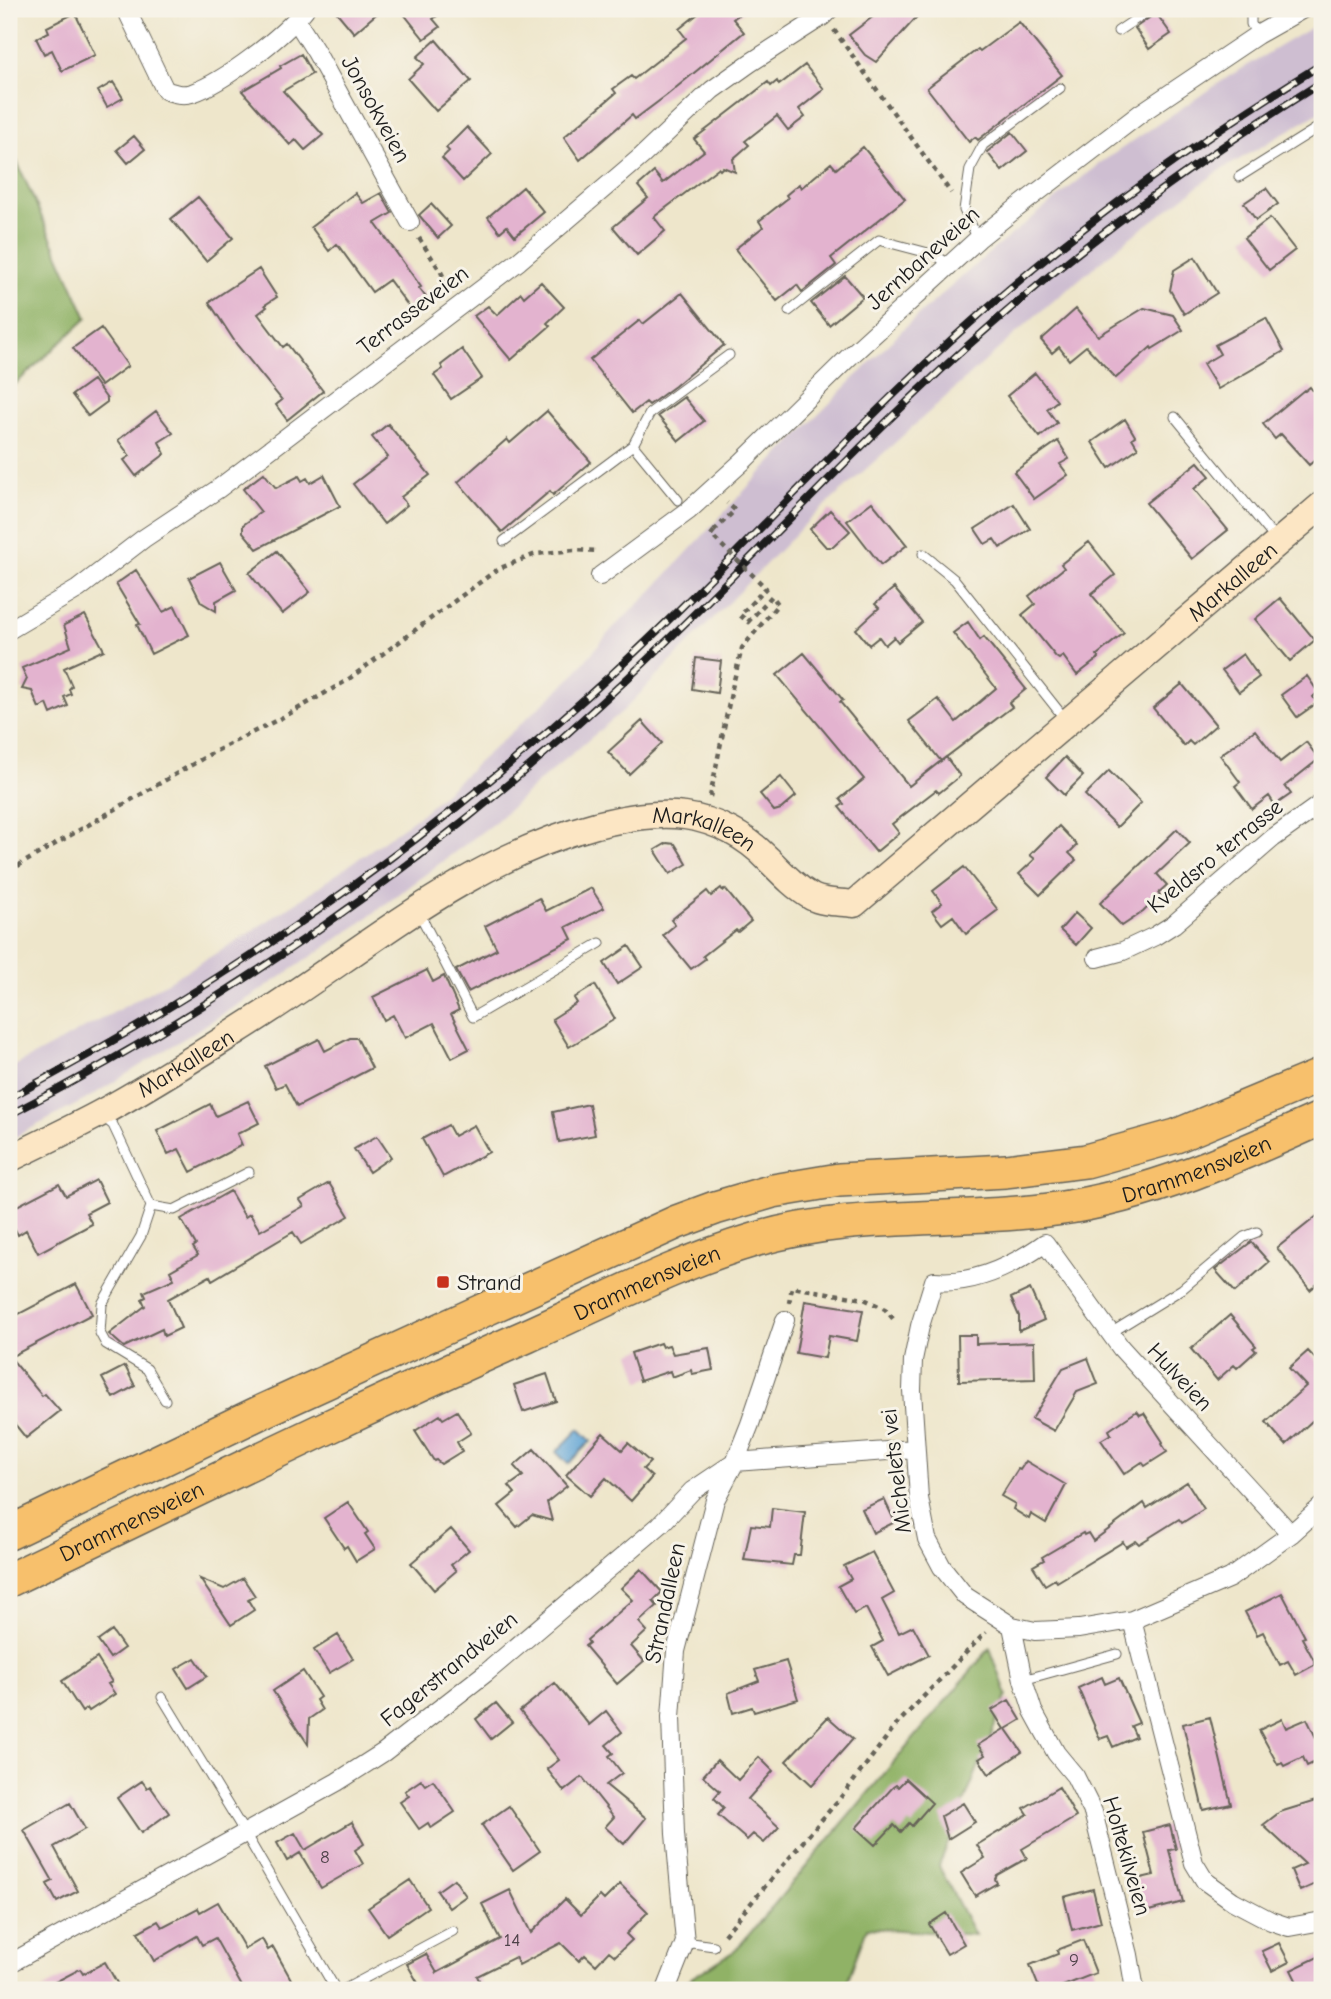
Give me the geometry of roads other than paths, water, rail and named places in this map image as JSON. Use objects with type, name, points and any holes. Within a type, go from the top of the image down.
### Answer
[{"type":"highway","name":"Drammensveien","points":[[9,1533],[436,1331],[677,1222],[715,1208],[773,1191],[839,1180],[1006,1171],[1086,1161],[1176,1136],[1322,1074]]},
{"type":"highway","name":"Drammensveien","points":[[9,1580],[470,1361],[729,1248],[782,1233],[844,1222],[1008,1214],[1096,1202],[1189,1175],[1322,1118]]},
{"type":"main road","name":"Markalleen","points":[[9,1158],[100,1114],[187,1062],[417,910],[492,864],[556,837],[604,823],[705,810],[719,825],[747,841],[766,856],[787,879],[815,899],[854,904],[1066,720],[1322,505]]},
{"type":"street","name":"Jonsokveien","points":[[126,9],[165,90],[177,94],[190,94],[209,85],[258,53],[301,15],[316,52],[410,222]]},
{"type":"street","name":"Jernbaneveien","points":[[600,576],[688,511],[848,358],[978,239],[1121,128],[1257,35],[1303,9]]},
{"type":"street","name":"Terrasseveien","points":[[9,630],[78,589],[144,539],[218,489],[519,261],[642,156],[712,90],[827,12]]},
{"type":"street","name":"Kveldsro terrasse","points":[[1097,958],[1123,951],[1174,924],[1273,838],[1322,803]]},
{"type":"street","name":"Hulveien","points":[[1045,1242],[1109,1334],[1291,1534]]},
{"type":"street","name":"Michelets vei","points":[[1045,1242],[1029,1254],[982,1276],[956,1282],[934,1281],[920,1326],[913,1360],[919,1498],[927,1539],[942,1567],[965,1596],[1012,1626],[1035,1631],[1079,1629],[1132,1620],[1230,1578],[1291,1534],[1322,1506]]},
{"type":"street","name":"Strandalleen","points":[[666,1990],[685,1942],[676,1834],[672,1730],[676,1651],[715,1500],[735,1462],[785,1320]]},
{"type":"street","name":"Fagerstrandveien","points":[[9,1964],[337,1782],[384,1752],[487,1672],[660,1525],[692,1491],[735,1462],[915,1449]]},
{"type":"street","points":[[1132,1620],[1194,1863],[1205,1881],[1233,1901],[1271,1921],[1289,1927],[1322,1921]]},
{"type":"street","name":"Holtekilveien","points":[[1012,1626],[1023,1680],[1033,1711],[1056,1753],[1075,1776],[1093,1812],[1129,1955],[1135,1990]]},
{"type":"lane","points":[[1118,31],[1151,9]]},
{"type":"lane","points":[[1251,9],[1251,23],[1257,35]]},
{"type":"lane","points":[[978,239],[964,210],[970,169],[984,145],[1059,88]]},
{"type":"lane","points":[[1239,177],[1322,125]]},
{"type":"lane","points":[[789,310],[879,240],[936,255],[950,265]]},
{"type":"lane","points":[[504,541],[633,445],[650,413],[729,355]]},
{"type":"lane","points":[[1174,417],[1278,542]]},
{"type":"lane","points":[[633,445],[678,500]]},
{"type":"lane","points":[[923,554],[955,580],[1066,720]]},
{"type":"lane","points":[[417,910],[473,1017],[600,943]]},
{"type":"lane","points":[[100,1114],[113,1125],[151,1206],[141,1236],[102,1304],[100,1333],[106,1344],[147,1368],[165,1400]]},
{"type":"lane","points":[[151,1206],[174,1210],[249,1172]]},
{"type":"lane","points":[[1109,1334],[1182,1289],[1244,1237],[1257,1232]]},
{"type":"lane","points":[[1023,1680],[1117,1654]]},
{"type":"lane","points":[[162,1697],[336,1990]]},
{"type":"lane","points":[[343,1990],[453,1931]]},
{"type":"lane","points":[[685,1942],[714,1946]]},
{"type":"water","points":[[579,1429],[591,1441],[568,1464],[556,1452]]},
{"type":"railway","points":[[9,1098],[87,1056],[238,964],[384,863],[454,809],[589,695],[635,652],[904,384],[994,302],[1130,194],[1224,127],[1322,64]]},
{"type":"railway","points":[[9,1115],[89,1073],[244,979],[393,876],[465,820],[648,659],[872,436],[1006,312],[1093,241],[1182,175],[1322,82]]},
{"type":"place","name":"Strand","points":[[443,1282]]}]
